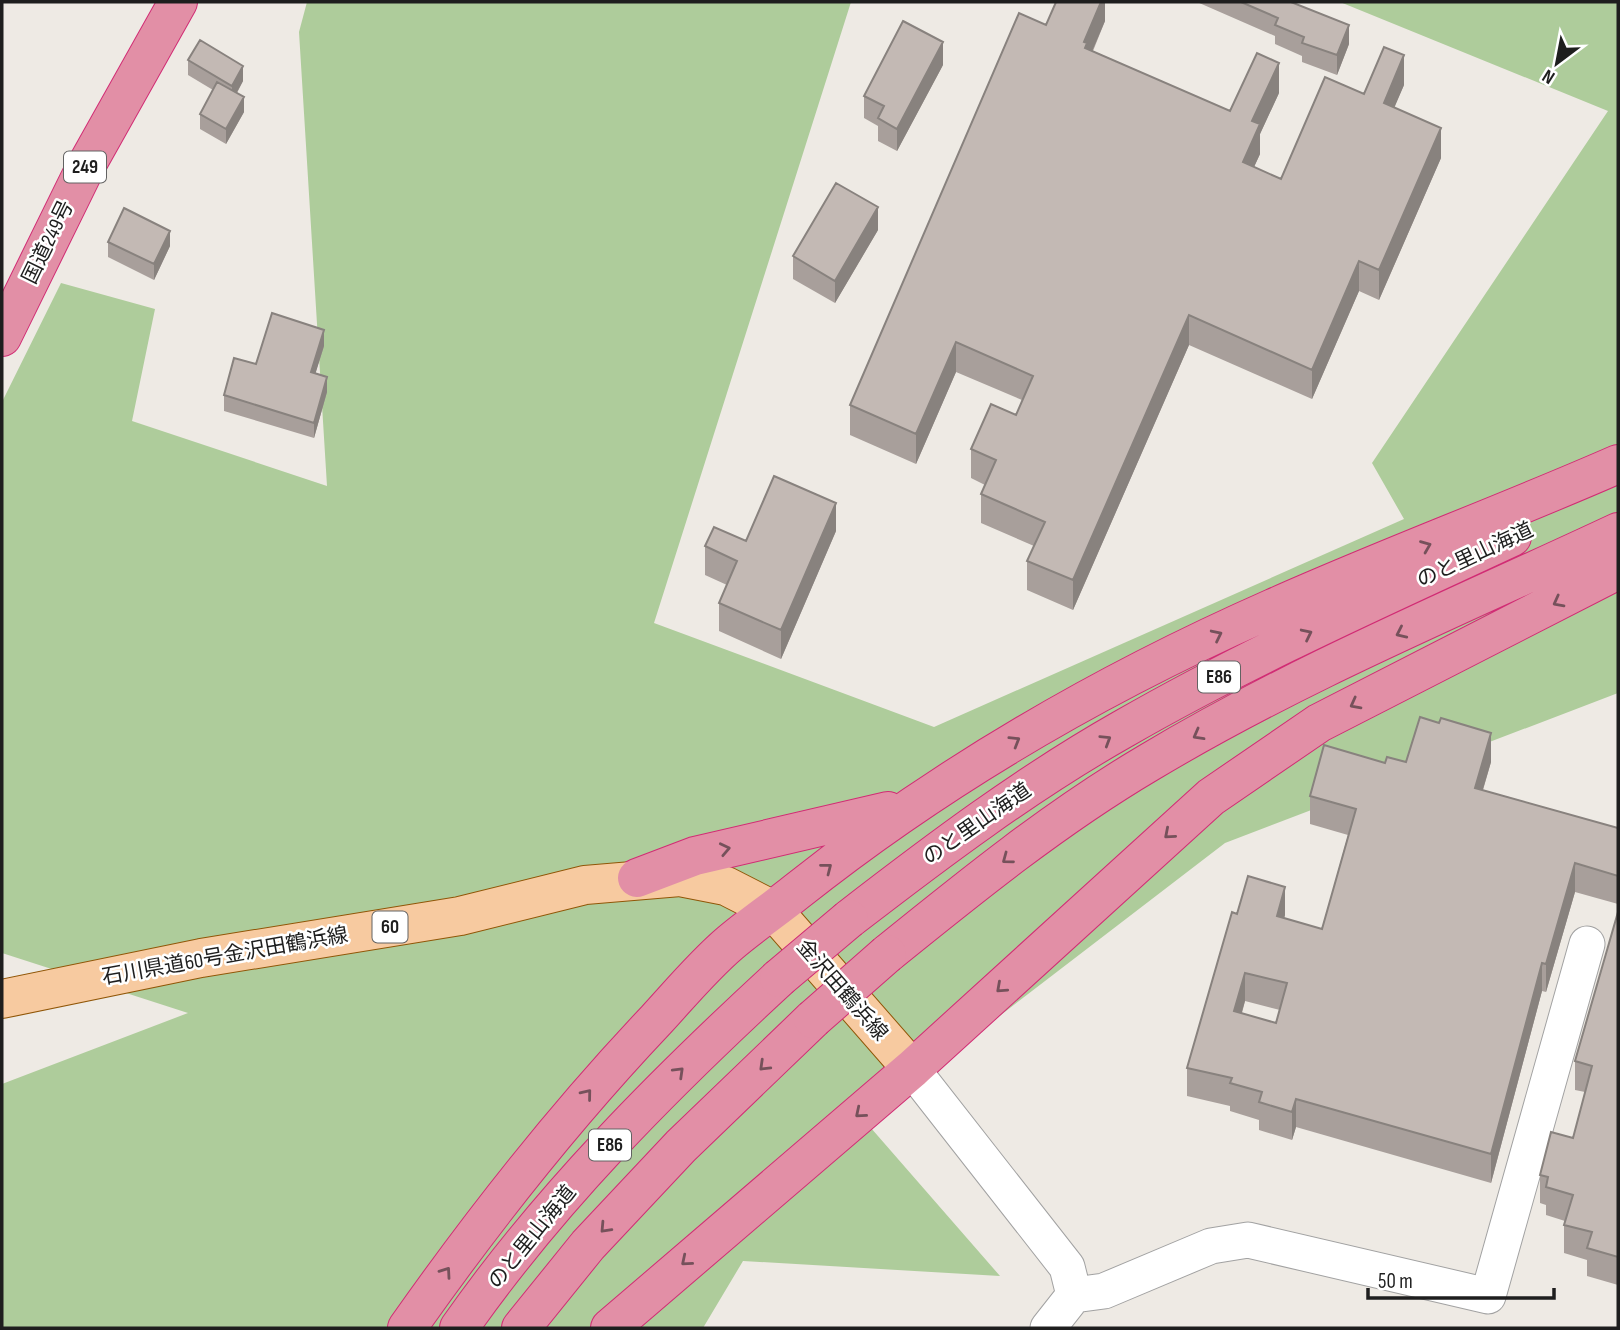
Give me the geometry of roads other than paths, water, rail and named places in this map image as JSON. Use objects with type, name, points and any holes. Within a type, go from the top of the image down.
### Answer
[{"type":"highway","name":"国道249号","points":[[2,337],[86,166],[178,2]]},
{"type":"highway","points":[[407,1328],[459,1254],[596,1084],[730,942],[855,846],[925,797],[1057,716],[1261,614],[1495,518],[1618,464]]},
{"type":"highway","name":"のと里山海道","points":[[459,1328],[549,1213],[639,1111],[779,978],[929,857],[1018,795],[1122,729],[1234,669],[1618,486]]},
{"type":"highway","name":"のと里山海道","points":[[521,1328],[588,1245],[663,1166],[813,1018],[887,954],[1055,823],[1147,763],[1340,660],[1618,531]]},
{"type":"highway","points":[[610,1328],[912,1069],[1211,797],[1320,723],[1618,569]]},
{"type":"highway","points":[[637,878],[695,856],[878,815],[925,797]]},
{"type":"main road","name":"石川県道60号金沢田鶴浜線","points":[[2,999],[201,958],[460,916],[585,885],[637,878],[680,877],[726,886],[773,910]]},
{"type":"main road","name":"金沢田鶴浜線","points":[[773,910],[912,1069]]},
{"type":"street","points":[[1048,1328],[1074,1295],[1104,1291],[1211,1246],[1248,1240],[1488,1296],[1587,944]]},
{"type":"street","points":[[912,1069],[1067,1266],[1074,1295]]}]
